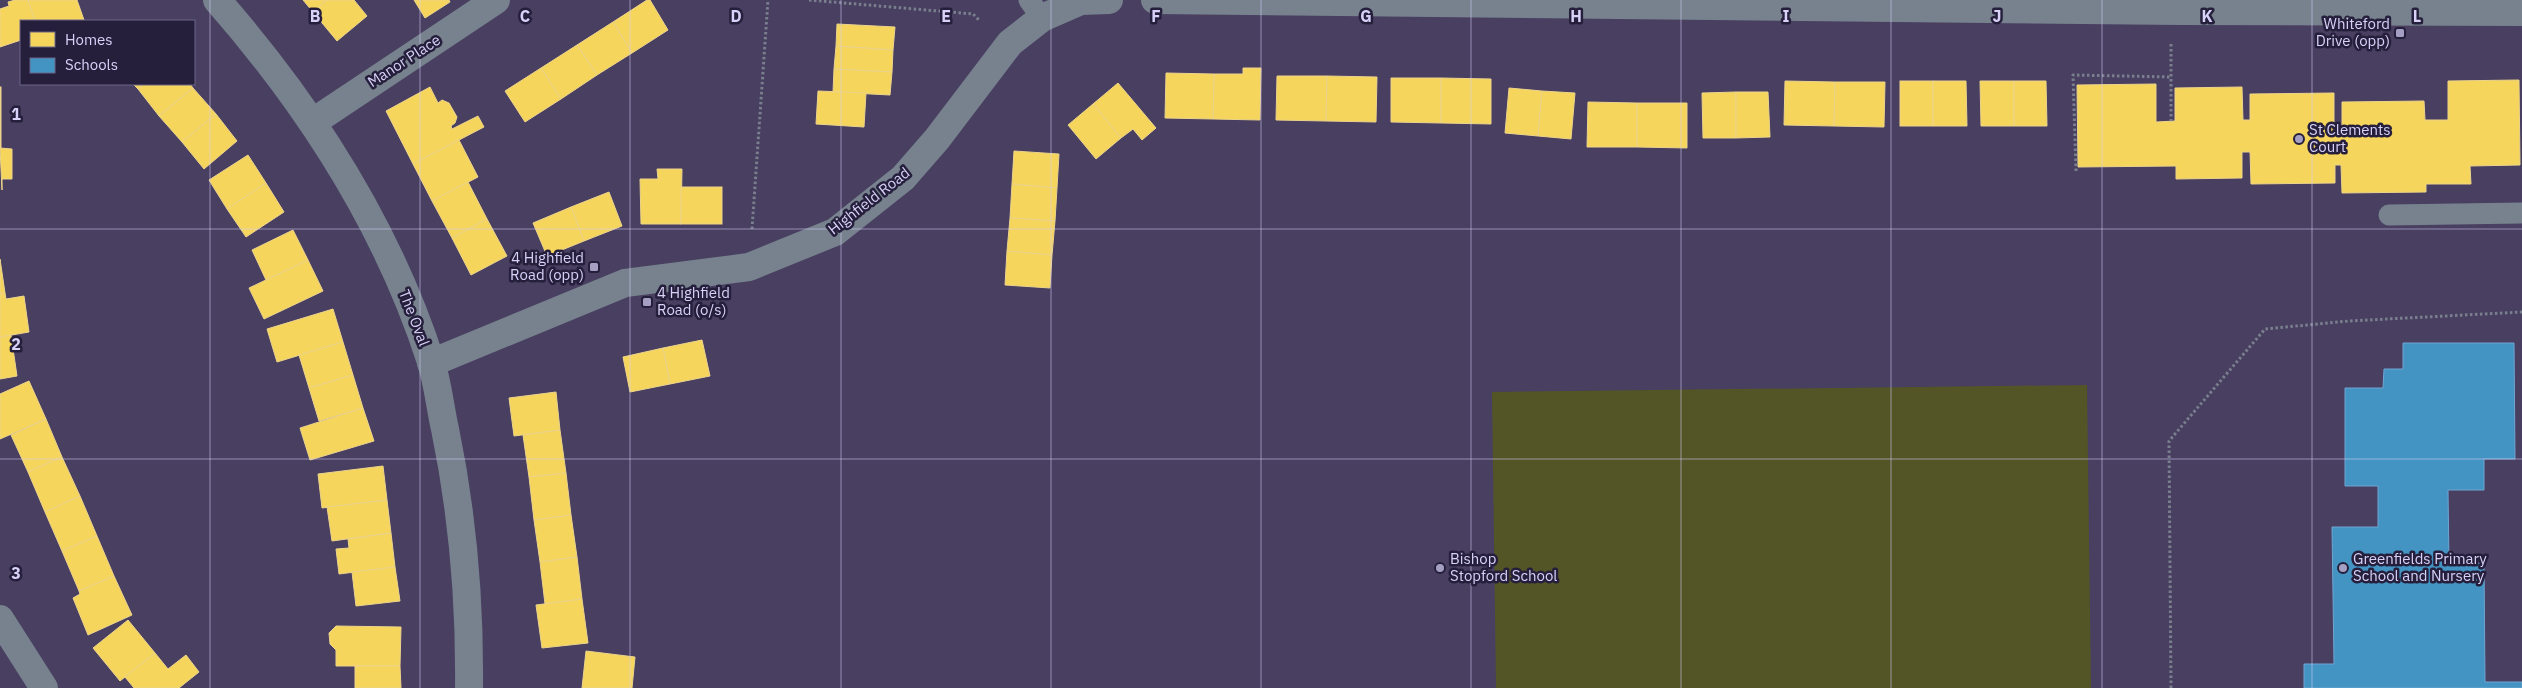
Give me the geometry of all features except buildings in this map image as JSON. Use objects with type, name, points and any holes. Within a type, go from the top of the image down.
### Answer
[{"type":"street","name":"The Oval","points":[[217,0],[250,38],[313,122],[380,242],[400,283],[431,363],[462,518],[467,578],[469,688]]},
{"type":"street","name":"Manor Place","points":[[313,122],[496,0]]},
{"type":"street","name":"Highfield Road","points":[[431,363],[625,283],[749,267],[835,232],[903,178],[937,139],[1036,9],[1081,1],[1109,0]]},
{"type":"street","points":[[1155,0],[2180,5],[2522,12]]},
{"type":"street","points":[[0,620],[44,688]]},
{"type":"lane","points":[[2388,215],[2522,212]]},
{"type":"path","points":[[751,236],[768,0]]},
{"type":"path","points":[[809,0],[973,14],[980,21]]},
{"type":"path","points":[[2171,38],[2172,121]]},
{"type":"path","points":[[2076,171],[2073,75],[2172,77]]},
{"type":"path","points":[[2171,688],[2169,441],[2266,328],[2349,321],[2522,312]]},
{"type":"shaded area","points":[[2087,385],[2091,688],[1496,688],[1492,392]]},
{"type":"place","name":"Whiteford Drive (opp)","points":[[2400,33]]},
{"type":"place","name":"St Clements Court","points":[[2299,139]]},
{"type":"place","name":"4 Highfield Road (opp)","points":[[594,267]]},
{"type":"place","name":"4 Highfield Road (o/s)","points":[[647,302]]},
{"type":"place","name":"Bishop Stopford School","points":[[1440,568]]},
{"type":"place","name":"Greenfields Primary School and Nursery","points":[[2343,568]]}]
